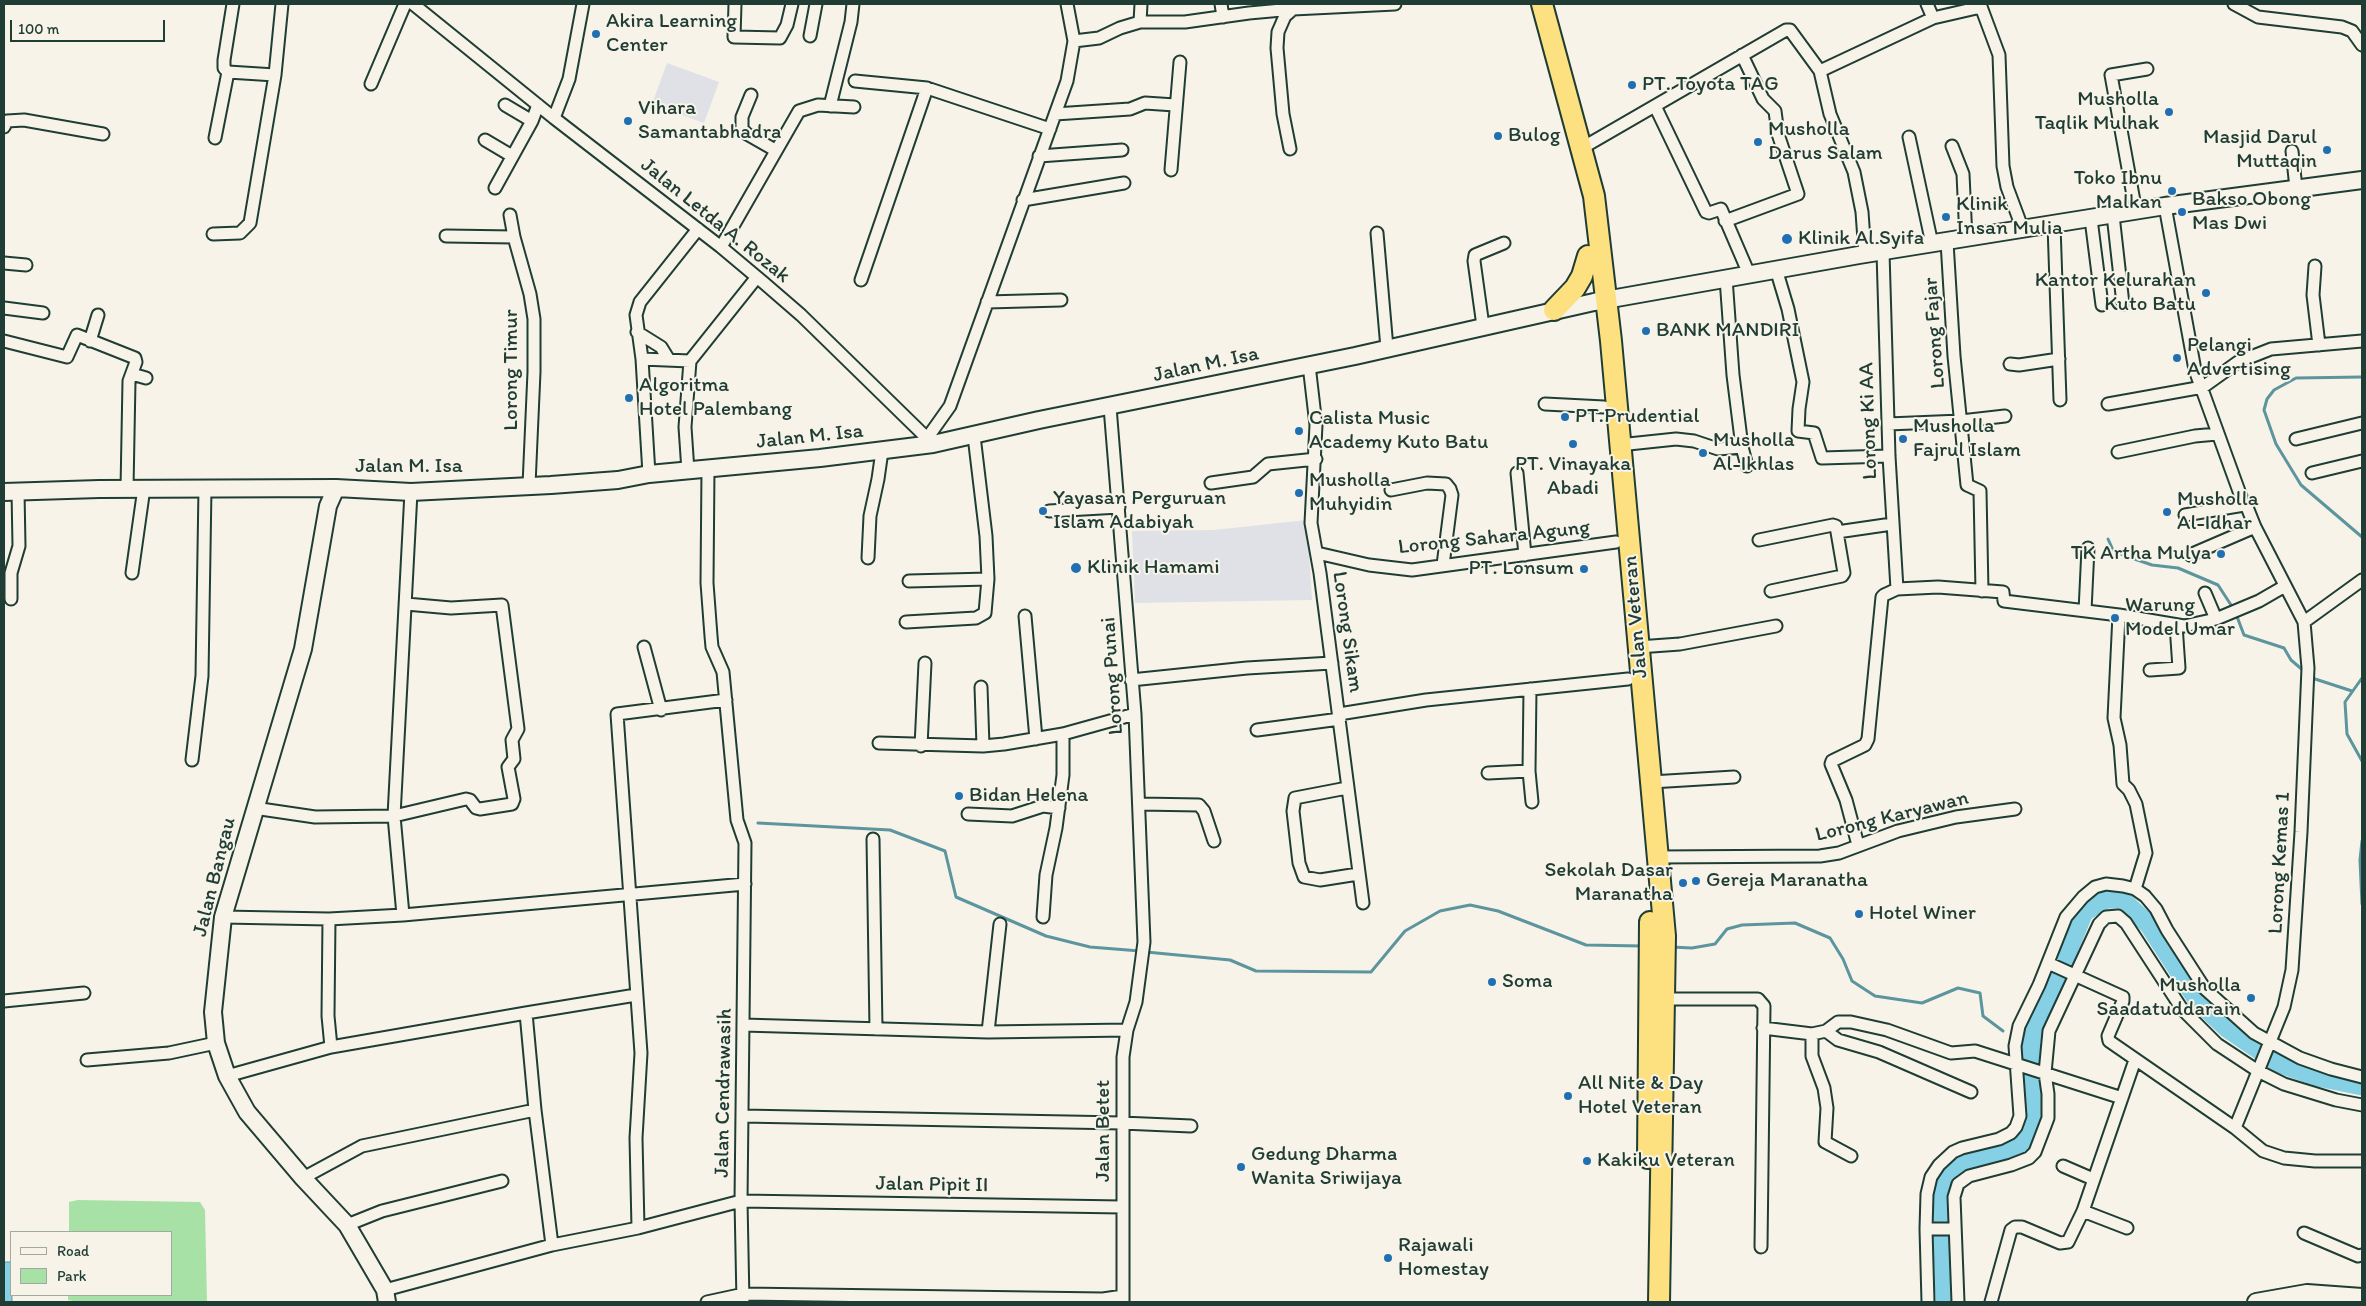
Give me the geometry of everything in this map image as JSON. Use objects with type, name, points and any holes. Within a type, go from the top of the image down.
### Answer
[{"type":"highway","points":[[1529,4],[1587,198],[1588,256],[1600,300]]},
{"type":"highway","points":[[1542,4],[1582,148],[1600,300]]},
{"type":"highway","points":[[1554,310],[1576,288],[1588,256]]},
{"type":"highway","name":"Jalan Veteran","points":[[1600,300],[1604,407],[1628,679],[1658,934]]},
{"type":"highway","name":"Jalan Veteran","points":[[1600,300],[1619,445],[1651,782],[1657,857],[1658,934]]},
{"type":"highway","points":[[1646,1302],[1658,934]]},
{"type":"highway","points":[[1657,998],[1659,1302]]},
{"type":"street","points":[[234,4],[224,68],[228,72],[275,75]]},
{"type":"street","points":[[213,234],[240,234],[250,223],[275,75],[282,4]]},
{"type":"street","points":[[371,84],[405,4]]},
{"type":"street","name":"Jalan Letda A. Rozak","points":[[413,4],[554,118],[721,247],[801,315],[930,441]]},
{"type":"street","points":[[554,118],[569,79],[583,4]]},
{"type":"street","points":[[735,4],[734,37],[780,38],[787,25],[792,4]]},
{"type":"street","points":[[810,36],[816,4]]},
{"type":"street","points":[[830,106],[851,22],[853,4]]},
{"type":"street","points":[[930,441],[950,406],[1050,129],[1071,65],[1074,41],[1067,4]]},
{"type":"street","points":[[1140,22],[1141,4]]},
{"type":"street","points":[[1221,4],[1223,17]]},
{"type":"street","points":[[1074,41],[1099,38],[1120,28],[1140,22],[1185,22],[1293,9],[1395,4]]},
{"type":"street","points":[[1927,4],[1933,18]]},
{"type":"street","points":[[2234,4],[2258,17],[2342,27],[2352,31],[2362,46]]},
{"type":"street","points":[[1817,67],[1933,18],[1980,6],[1999,55],[2003,166],[2007,187],[2023,230]]},
{"type":"street","points":[[1290,149],[1283,114],[1277,48],[1281,23],[1293,9]]},
{"type":"street","points":[[1582,148],[1786,30],[1790,30],[1817,67],[1830,114],[1854,172],[1862,212],[1865,254]]},
{"type":"street","points":[[1726,220],[1798,194],[1778,134],[1775,111],[1763,99],[1742,55]]},
{"type":"street","points":[[1171,170],[1180,62]]},
{"type":"street","points":[[2136,212],[2111,75],[2147,69]]},
{"type":"street","points":[[215,138],[228,72]]},
{"type":"street","points":[[855,81],[927,88],[1050,129]]},
{"type":"street","points":[[861,280],[927,88]]},
{"type":"street","points":[[750,95],[742,117],[742,129],[747,134],[775,150]]},
{"type":"street","points":[[1055,114],[1130,109],[1145,103],[1176,105]]},
{"type":"street","points":[[505,104],[532,120]]},
{"type":"street","points":[[494,188],[532,120],[538,105]]},
{"type":"street","points":[[721,247],[748,203],[775,150],[799,111],[818,105],[854,107]]},
{"type":"street","points":[[1655,106],[1706,212],[1721,209],[1749,274]]},
{"type":"street","points":[[4,127],[7,121],[24,120],[104,134]]},
{"type":"street","name":"Lorong Fajar","points":[[1909,137],[1940,243],[1967,485],[1980,491],[1982,591]]},
{"type":"street","points":[[485,140],[512,156]]},
{"type":"street","points":[[1952,146],[1963,174],[1966,239]]},
{"type":"street","points":[[1039,156],[1122,150]]},
{"type":"street","points":[[2292,151],[2296,188]]},
{"type":"street","name":"Jalan M. Isa","points":[[11,491],[144,488],[336,488],[411,492],[618,480],[649,474],[882,451],[930,441],[974,436],[1040,420],[1309,365],[1600,300],[1865,254],[2165,206],[2362,180]]},
{"type":"street","points":[[1023,200],[1124,183]]},
{"type":"street","points":[[2165,206],[2192,358],[2217,434],[2244,505],[2247,506],[2255,527],[2304,622],[2362,580]]},
{"type":"street","name":"Lorong Timur","points":[[510,215],[514,237],[530,294],[534,319],[535,340],[528,486]]},
{"type":"street","points":[[2113,215],[2124,304]]},
{"type":"street","points":[[2090,219],[2102,305]]},
{"type":"street","points":[[2054,225],[2060,400]]},
{"type":"street","points":[[649,474],[642,359],[636,315],[640,302],[698,229]]},
{"type":"street","points":[[1377,233],[1387,348]]},
{"type":"street","points":[[446,236],[514,237]]},
{"type":"street","points":[[1483,326],[1474,261],[1475,254],[1504,244]]},
{"type":"street","name":"Lorong Ki AA","points":[[1883,252],[1888,456],[1897,589]]},
{"type":"street","points":[[4,263],[26,265]]},
{"type":"street","points":[[2315,266],[2314,295],[2319,345]]},
{"type":"street","points":[[1776,270],[1788,309],[1803,382],[1798,409],[1799,432],[1814,433],[1822,458],[1888,456]]},
{"type":"street","points":[[688,471],[685,427],[690,361],[756,277]]},
{"type":"street","points":[[1726,278],[1733,375],[1742,447],[1747,466]]},
{"type":"street","points":[[987,302],[1061,300]]},
{"type":"street","points":[[4,308],[43,313]]},
{"type":"street","points":[[90,340],[98,315]]},
{"type":"street","points":[[637,332],[661,347],[669,360]]},
{"type":"street","points":[[4,341],[67,356],[76,335],[135,358],[136,362],[129,381],[127,489]]},
{"type":"street","points":[[2108,404],[2202,387],[2238,362],[2271,349],[2362,342]]},
{"type":"street","points":[[642,359],[690,361]]},
{"type":"street","points":[[2010,364],[2019,365],[2059,359]]},
{"type":"street","name":"Lorong Sikam","points":[[1309,365],[1316,425],[1316,459],[1310,510],[1340,716],[1347,788],[1363,903]]},
{"type":"street","points":[[132,374],[146,378]]},
{"type":"street","points":[[1545,404],[1604,407]]},
{"type":"street","name":"Lorong Punai","points":[[1110,407],[1135,714],[1140,804],[1143,962]]},
{"type":"street","points":[[1888,424],[1961,421],[2005,416]]},
{"type":"street","points":[[2296,439],[2362,423]]},
{"type":"street","points":[[2118,452],[2196,436],[2217,434]]},
{"type":"street","points":[[906,622],[980,617],[986,610],[988,579],[986,536],[974,436]]},
{"type":"street","points":[[1619,445],[1676,439],[1694,441],[1718,449],[1742,447]]},
{"type":"street","points":[[868,558],[870,516],[882,451]]},
{"type":"street","points":[[1211,483],[1253,476],[1268,464],[1316,459]]},
{"type":"street","points":[[2312,473],[2362,462]]},
{"type":"street","name":"Jalan Cendrawasih","points":[[708,469],[707,583],[712,647],[723,672],[737,820],[745,843],[741,1201],[743,1298]]},
{"type":"street","points":[[1517,473],[1524,555]]},
{"type":"street","points":[[1391,490],[1428,483],[1446,484],[1450,489],[1452,495],[1443,566]]},
{"type":"street","points":[[132,573],[144,488]]},
{"type":"street","points":[[192,760],[202,676],[205,488]]},
{"type":"street","points":[[318,488],[328,506]]},
{"type":"street","name":"Jalan Bangau","points":[[336,488],[328,506],[303,649],[223,917],[213,1012],[216,1043],[227,1076],[247,1112],[303,1178],[347,1225],[386,1296]]},
{"type":"street","points":[[11,491],[19,546],[11,572],[11,600]]},
{"type":"street","points":[[403,915],[394,816],[411,492]]},
{"type":"street","points":[[2185,515],[2244,505]]},
{"type":"street","points":[[1049,511],[1119,506]]},
{"type":"street","points":[[1837,532],[1892,524]]},
{"type":"street","points":[[1759,540],[1833,525],[1836,526],[1843,575],[1772,591]]},
{"type":"street","points":[[2190,555],[2255,527]]},
{"type":"street","name":"Lorong Sahara Agung","points":[[1317,552],[1369,565],[1402,570],[1616,542]]},
{"type":"street","points":[[2085,611],[2088,548]]},
{"type":"street","points":[[909,581],[988,579]]},
{"type":"street","points":[[1858,845],[1846,800],[1831,764],[1832,761],[1865,745],[1868,739],[1882,597],[1897,589],[1938,587],[2003,592],[2004,601],[2119,615],[2184,626],[2216,620],[2285,586]]},
{"type":"street","points":[[2205,593],[2216,620]]},
{"type":"street","points":[[254,808],[315,817],[394,816],[466,799],[470,800],[476,808],[510,806],[514,799],[508,767],[514,759],[512,740],[518,729],[502,606],[451,608],[406,604]]},
{"type":"street","points":[[2119,615],[2114,718],[2120,745],[2123,784],[2130,790],[2136,804],[2146,853],[2135,889]]},
{"type":"street","points":[[1025,616],[1036,739]]},
{"type":"street","name":"Lorong Kemas 1","points":[[2235,1128],[2284,1007],[2294,957],[2308,716],[2308,668],[2304,622]]},
{"type":"street","points":[[2150,670],[2179,668],[2176,625]]},
{"type":"street","points":[[1638,647],[1690,642],[1776,626]]},
{"type":"street","points":[[644,647],[661,710]]},
{"type":"street","points":[[921,746],[925,663]]},
{"type":"street","points":[[1131,680],[1248,668],[1332,663]]},
{"type":"street","points":[[1257,730],[1426,700],[1628,679]]},
{"type":"street","points":[[981,687],[982,746]]},
{"type":"street","points":[[1530,689],[1529,771],[1532,802]]},
{"type":"street","points":[[638,1228],[636,1138],[641,1053],[617,714],[661,710],[726,700]]},
{"type":"street","points":[[879,743],[921,746],[982,746],[1063,734],[1135,714]]},
{"type":"street","points":[[1043,917],[1046,875],[1059,808],[1063,775],[1063,734]]},
{"type":"street","points":[[1488,773],[1529,771]]},
{"type":"street","points":[[1651,782],[1734,777]]},
{"type":"street","points":[[1347,788],[1296,798],[1292,812],[1299,862],[1304,877],[1320,880],[1358,874]]},
{"type":"street","points":[[1140,804],[1199,805],[1204,811],[1214,841]]},
{"type":"street","points":[[968,814],[1012,816],[1043,806],[1059,808]]},
{"type":"street","name":"Lorong Karyawan","points":[[1657,857],[1820,856],[1898,831],[1956,817],[2015,808]]},
{"type":"street","points":[[873,839],[876,1029]]},
{"type":"street","points":[[223,917],[329,919],[403,915],[630,896],[745,884]]},
{"type":"street","points":[[1928,1302],[1929,1183],[1939,1165],[1952,1152],[1999,1139],[2011,1133],[2016,1127],[2020,1116],[2019,1066],[2016,1040],[2019,1026],[2050,965],[2066,917],[2095,887],[2106,884],[2135,889],[2145,896],[2156,908],[2167,930],[2205,988],[2268,1044],[2331,1069],[2362,1077]]},
{"type":"street","points":[[1958,1302],[1952,1229],[1954,1197],[1961,1180],[1969,1176],[2011,1165],[2029,1158],[2035,1152],[2048,1118],[2048,1094],[2041,1072],[2051,1026],[2072,975],[2100,924],[2106,918],[2118,916],[2141,943],[2182,1008],[2217,1044],[2296,1089],[2362,1105]]},
{"type":"street","points":[[329,919],[328,1016],[331,1047]]},
{"type":"street","points":[[988,1032],[1000,924]]},
{"type":"street","name":"Jalan Betet","points":[[1123,1299],[1123,1057],[1127,1030],[1136,1002],[1143,962]]},
{"type":"street","points":[[2050,965],[2123,997],[2124,1001],[2108,1038],[2135,1060],[2174,1084],[2235,1128],[2263,1151],[2284,1158],[2315,1161],[2362,1161]]},
{"type":"street","points":[[4,1001],[84,993]]},
{"type":"street","points":[[227,1076],[331,1047],[636,995]]},
{"type":"street","points":[[1657,998],[1758,999],[1764,1006],[1761,1247]]},
{"type":"street","points":[[526,1013],[535,1110],[552,1244]]},
{"type":"street","points":[[1763,1028],[1812,1034],[1826,1031],[1834,1023],[1851,1022],[1887,1030],[1951,1053],[1972,1051],[2122,1098]]},
{"type":"street","points":[[743,1025],[988,1032],[1127,1030]]},
{"type":"street","points":[[1826,1031],[1838,1040],[1880,1052],[1971,1092]]},
{"type":"street","points":[[1812,1034],[1811,1050],[1824,1088],[1826,1102],[1825,1142],[1851,1156]]},
{"type":"street","points":[[87,1060],[169,1053],[216,1043]]},
{"type":"street","points":[[1991,1302],[2011,1230],[2015,1227],[2022,1227],[2064,1244],[2068,1242],[2083,1211],[2135,1060]]},
{"type":"street","points":[[303,1178],[362,1146],[535,1110]]},
{"type":"street","points":[[742,1116],[1191,1126]]},
{"type":"street","points":[[2063,1166],[2094,1179]]},
{"type":"street","points":[[347,1225],[382,1210],[502,1181]]},
{"type":"street","name":"Jalan Pipit II","points":[[386,1296],[552,1244],[638,1228],[741,1201],[1122,1207]]},
{"type":"street","points":[[2083,1211],[2127,1228]]},
{"type":"street","points":[[1929,1229],[1952,1229]]},
{"type":"street","points":[[2304,1234],[2358,1256],[2362,1255]]},
{"type":"street","points":[[2256,1302],[2307,1294],[2362,1297]]},
{"type":"street","points":[[707,1302],[743,1298],[1123,1299]]},
{"type":"shaded area","points":[[667,63],[719,82],[704,123],[652,104]]},
{"type":"shaded area","points":[[1307,520],[1312,600],[1135,603],[1132,531],[1214,530]]},
{"type":"green space","points":[[78,1200],[200,1202],[205,1210],[207,1302],[78,1302],[68,1300],[68,1296],[172,1296],[172,1231],[69,1231],[69,1202]]},
{"type":"water","points":[[4,1262],[10,1262],[10,1296],[12,1296],[12,1302],[4,1302]]},
{"type":"waterway","points":[[2362,377],[2296,378],[2274,390],[2267,399],[2264,410],[2276,444],[2301,485],[2362,537]]},
{"type":"waterway","points":[[2108,539],[2113,550],[2123,555],[2152,565],[2178,568],[2218,585],[2233,608]]},
{"type":"waterway","points":[[2236,614],[2244,635],[2284,648],[2291,660],[2305,672]]},
{"type":"waterway","points":[[2312,678],[2352,691]]},
{"type":"waterway","points":[[2362,678],[2345,702],[2347,734],[2362,761]]},
{"type":"waterway","points":[[758,823],[890,830],[945,851],[956,897],[1046,936],[1090,947],[1140,951]]},
{"type":"waterway","points":[[2362,841],[2360,860],[2362,904]]},
{"type":"waterway","points":[[1945,1302],[1941,1195],[1948,1175],[1963,1161],[2014,1149],[2029,1136],[2036,1112],[2031,1041],[2084,912],[2106,899],[2121,899],[2149,925],[2198,1001],[2228,1029],[2278,1063],[2318,1077],[2362,1086]]},
{"type":"waterway","points":[[1146,952],[1230,960],[1256,971],[1371,972],[1405,931],[1440,911],[1470,905],[1498,911],[1586,945],[1642,946]]},
{"type":"waterway","points":[[1671,947],[1692,948],[1715,944],[1727,929],[1742,925],[1795,923],[1830,938],[1843,959],[1852,981],[1875,996],[1922,1003],[1958,988],[1980,993],[1983,1016],[2003,1031]]},
{"type":"waterway","points":[[2022,1038],[2031,1041]]},
{"type":"place","name":"Akira Learning Center","points":[[596,34]]},
{"type":"place","name":"PT. Toyota TAG","points":[[1632,85]]},
{"type":"place","name":"Musholla Taqlik Mulhak","points":[[2169,112]]},
{"type":"place","name":"Vihara Samantabhadra","points":[[628,121]]},
{"type":"place","name":"Bulog","points":[[1498,136]]},
{"type":"place","name":"Musholla Darus Salam","points":[[1758,142]]},
{"type":"place","name":"Masjid Darul Muttaqin","points":[[2327,150]]},
{"type":"place","name":"Toko Ibnu Malkan","points":[[2172,191]]},
{"type":"place","name":"Bakso Obong Mas Dwi","points":[[2182,212]]},
{"type":"place","name":"Klinik Insan Mulia","points":[[1946,217]]},
{"type":"place","name":"Klinik Al Syifa","points":[[1787,239]]},
{"type":"place","name":"Kantor Kelurahan Kuto Batu","points":[[2206,293]]},
{"type":"place","name":"BANK MANDIRI","points":[[1646,331]]},
{"type":"place","name":"Pelangi Advertising","points":[[2177,358]]},
{"type":"place","name":"Algoritma Hotel Palembang","points":[[629,398]]},
{"type":"place","name":"PT.Prudential","points":[[1565,417]]},
{"type":"place","name":"Calista Music Academy Kuto Batu","points":[[1299,431]]},
{"type":"place","name":"Musholla Fajrul Islam","points":[[1903,439]]},
{"type":"place","name":"PT. Vinayaka Abadi","points":[[1573,444]]},
{"type":"place","name":"Musholla Al-Ikhlas","points":[[1703,453]]},
{"type":"place","name":"Musholla Muhyidin","points":[[1299,493]]},
{"type":"place","name":"Yayasan Perguruan Islam Adabiyah","points":[[1043,511]]},
{"type":"place","name":"Musholla Al-Idhar","points":[[2167,512]]},
{"type":"place","name":"TK Artha Mulya","points":[[2221,554]]},
{"type":"place","name":"Klinik Hamami","points":[[1076,568]]},
{"type":"place","name":"PT. Lonsum","points":[[1584,569]]},
{"type":"place","name":"Warung Model Umar","points":[[2115,618]]},
{"type":"place","name":"Bidan Helena","points":[[959,796]]},
{"type":"place","name":"Gereja Maranatha","points":[[1696,881]]},
{"type":"place","name":"Sekolah Dasar Maranatha","points":[[1683,883]]},
{"type":"place","name":"Hotel Winer","points":[[1859,914]]},
{"type":"place","name":"Soma","points":[[1492,982]]},
{"type":"place","name":"Musholla Saadatuddarain","points":[[2251,998]]},
{"type":"place","name":"All Nite & Day Hotel Veteran","points":[[1568,1096]]},
{"type":"place","name":"Kakiku Veteran","points":[[1587,1161]]},
{"type":"place","name":"Gedung Dharma Wanita Sriwijaya","points":[[1241,1167]]},
{"type":"place","name":"Rajawali Homestay","points":[[1388,1258]]}]
